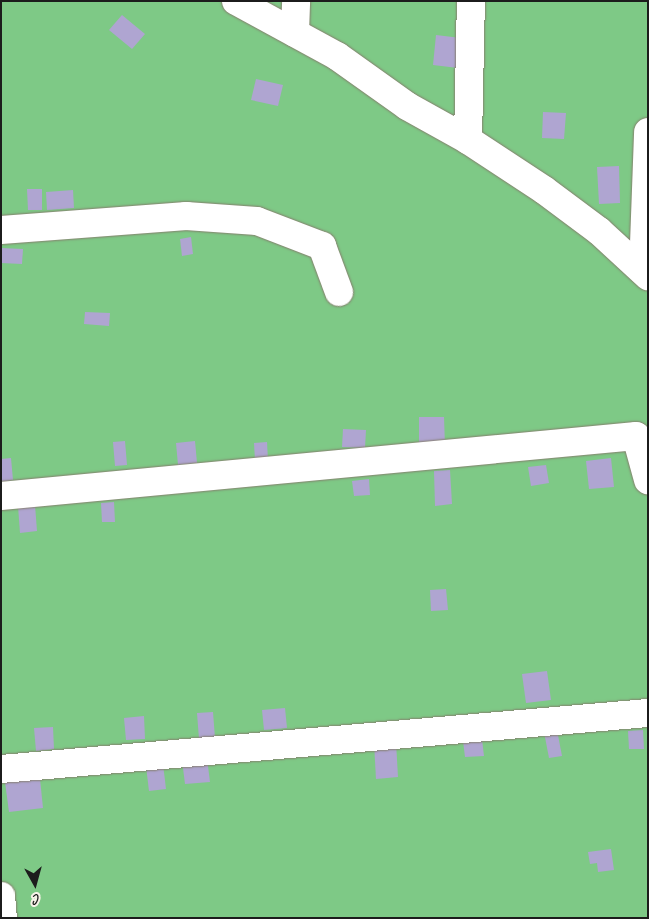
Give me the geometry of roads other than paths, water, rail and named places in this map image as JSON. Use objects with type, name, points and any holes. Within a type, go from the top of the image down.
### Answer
[{"type":"lane","points":[[236,1],[337,56],[407,106],[468,140],[599,231],[645,273]]},
{"type":"lane","points":[[295,32],[296,1]]},
{"type":"lane","points":[[468,140],[471,1]]},
{"type":"lane","points":[[645,273],[648,132]]},
{"type":"lane","points":[[1,230],[186,216],[257,221],[322,246],[339,292]]},
{"type":"lane","points":[[1,496],[636,436],[648,480]]},
{"type":"lane","points":[[1,768],[648,713]]},
{"type":"lane","points":[[1,896],[4,918]]}]
